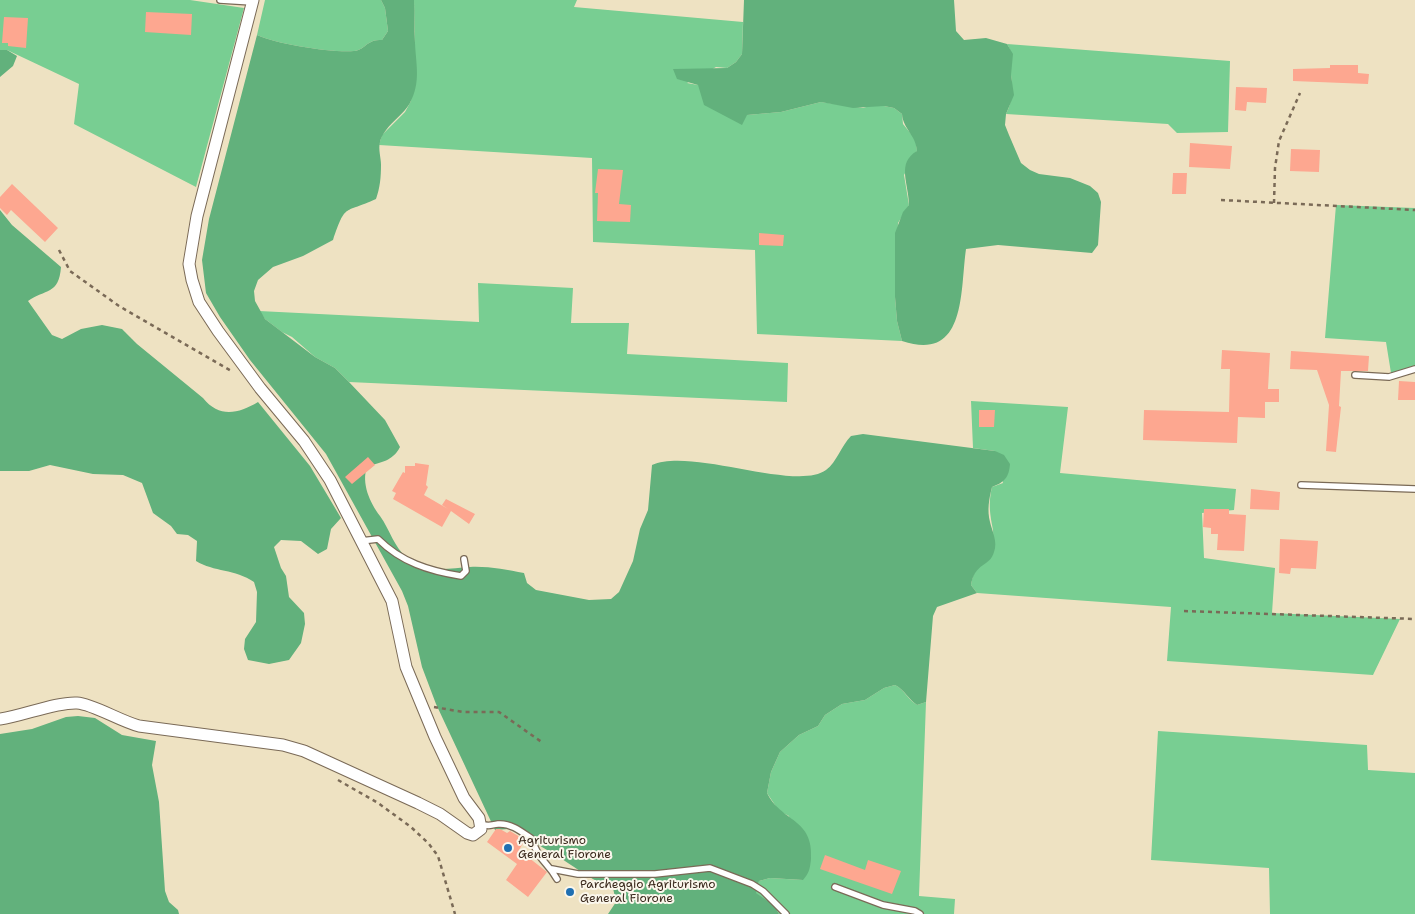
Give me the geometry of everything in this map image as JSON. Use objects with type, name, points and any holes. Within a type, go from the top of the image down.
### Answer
[{"type":"street","points":[[0,719],[76,703],[89,706],[120,721],[139,726],[283,745],[324,761],[440,814],[467,833],[478,833],[481,824],[456,783],[406,667],[392,601],[361,541],[319,462],[218,331],[199,302],[192,280],[189,264],[195,225],[252,1]]},
{"type":"lane","points":[[220,0],[252,1]]},
{"type":"lane","points":[[1355,375],[1389,377],[1415,369]]},
{"type":"lane","points":[[1301,485],[1415,489]]},
{"type":"lane","points":[[361,541],[378,538],[389,549],[413,565],[442,574],[460,576],[466,571],[464,559]]},
{"type":"lane","points":[[481,824],[489,827],[497,824],[511,826],[532,839],[538,858],[552,869],[557,879]]},
{"type":"lane","points":[[552,869],[578,874],[655,874],[710,868],[752,884],[763,891],[786,914]]},
{"type":"lane","points":[[835,887],[884,905],[915,911],[920,914]]},
{"type":"path","points":[[1274,203],[1275,168],[1279,142],[1300,93]]},
{"type":"path","points":[[1222,200],[1415,210]]},
{"type":"path","points":[[59,250],[70,271],[119,306],[238,375]]},
{"type":"path","points":[[1184,611],[1415,619]]},
{"type":"path","points":[[422,707],[444,707],[463,712],[500,712],[544,743]]},
{"type":"path","points":[[324,761],[328,772],[340,783],[378,803],[411,827],[428,844],[438,856],[455,914]]},
{"type":"green space","points":[[0,0],[190,0],[244,8],[196,187],[74,124],[79,84],[7,50],[0,50]]},
{"type":"green space","points":[[265,0],[381,0],[385,8],[388,31],[382,40],[372,41],[359,50],[354,51],[319,49],[277,42],[257,35]]},
{"type":"green space","points":[[381,0],[414,0],[417,81],[410,103],[382,136],[379,148],[381,174],[376,199],[347,211],[333,240],[303,256],[273,267],[258,280],[254,291],[255,301],[265,319],[315,357],[335,368],[385,420],[400,447],[394,456],[367,467],[365,480],[373,505],[395,544],[407,558],[414,563],[430,568],[484,567],[524,573],[527,583],[536,590],[589,600],[611,599],[619,592],[633,561],[640,529],[648,510],[652,465],[669,461],[691,461],[792,476],[812,475],[830,467],[851,436],[863,434],[995,451],[1004,455],[1010,464],[1006,478],[992,487],[989,513],[995,548],[992,557],[979,568],[973,578],[971,585],[977,593],[937,607],[933,616],[926,702],[917,705],[895,685],[884,688],[865,700],[842,704],[825,715],[818,726],[799,735],[780,752],[771,772],[767,793],[780,810],[795,821],[807,835],[811,846],[811,859],[809,871],[803,880],[770,878],[759,881],[756,893],[774,905],[779,914],[608,914],[616,902],[613,888],[593,879],[540,846],[521,828],[495,830],[436,704],[422,667],[408,606],[402,591],[326,454],[250,360],[206,293],[202,260],[209,219],[257,35],[277,42],[333,51],[361,49],[372,41],[382,40],[388,31],[385,8]]},
{"type":"green space","points":[[414,0],[577,0],[574,7],[743,22],[742,54],[736,62],[727,68],[716,67],[687,83],[698,85],[747,115],[781,112],[821,102],[863,108],[873,105],[894,108],[902,114],[903,124],[916,140],[917,151],[904,175],[909,205],[898,223],[895,297],[897,321],[902,341],[757,334],[755,250],[593,242],[592,158],[379,145],[382,135],[405,112],[411,101],[415,46]]},
{"type":"green space","points":[[744,0],[954,0],[956,31],[964,40],[986,38],[1007,44],[1013,54],[1011,75],[1014,95],[1006,114],[1005,125],[1021,163],[1039,174],[1070,178],[1090,186],[1098,193],[1101,202],[1098,245],[1092,253],[998,245],[966,249],[960,302],[956,319],[949,332],[939,342],[923,345],[902,341],[897,321],[895,297],[895,233],[903,212],[909,205],[905,168],[911,156],[917,151],[902,114],[894,108],[884,106],[853,108],[821,102],[781,112],[747,115],[742,125],[704,105],[698,85],[677,79],[673,69],[727,68],[736,62],[742,54]]},
{"type":"green space","points":[[1007,44],[1230,61],[1228,132],[1177,133],[1168,124],[1006,114],[1012,90],[1012,56]]},
{"type":"green space","points":[[0,50],[7,50],[17,56],[13,66],[0,77]]},
{"type":"green space","points":[[1336,205],[1415,208],[1415,373],[1391,373],[1386,342],[1325,338]]},
{"type":"green space","points":[[0,210],[12,225],[61,267],[60,276],[54,287],[28,301],[52,335],[62,339],[81,329],[102,325],[122,329],[137,344],[216,409],[229,412],[236,411],[258,402],[310,466],[341,518],[331,529],[327,549],[318,554],[301,541],[281,540],[274,547],[281,568],[286,576],[289,597],[304,613],[305,624],[301,643],[289,660],[269,664],[248,660],[244,649],[245,639],[256,622],[257,592],[254,582],[196,561],[197,541],[188,535],[177,534],[171,526],[153,513],[142,483],[123,475],[93,474],[50,465],[29,471],[0,471]]},
{"type":"green space","points":[[478,283],[573,288],[571,323],[629,323],[627,354],[788,363],[787,402],[349,382],[335,368],[315,357],[292,337],[265,319],[259,311],[479,322]]},
{"type":"green space","points":[[971,401],[1068,407],[1060,473],[1236,489],[1234,510],[1202,513],[1204,558],[1275,568],[1272,613],[1400,619],[1373,675],[1167,661],[1171,607],[977,593],[971,585],[974,573],[981,565],[988,561],[992,541],[993,530],[990,504],[992,487],[1003,483],[995,451],[973,448]]},
{"type":"green space","points":[[895,685],[917,705],[926,702],[919,896],[955,899],[954,914],[779,914],[774,905],[755,893],[759,881],[770,878],[802,880],[789,816],[779,811],[767,793],[771,772],[780,752],[799,735],[818,726],[825,715],[842,704],[865,700],[884,688]]},
{"type":"green space","points":[[66,717],[95,718],[122,735],[156,741],[152,765],[159,802],[165,891],[169,902],[178,910],[179,914],[0,914],[0,734],[32,729]]},
{"type":"green space","points":[[1158,731],[1367,745],[1368,770],[1415,773],[1415,914],[1270,914],[1269,868],[1151,860]]},
{"type":"building","points":[[146,12],[192,14],[191,35],[145,32]]},
{"type":"building","points":[[4,17],[28,18],[26,48],[8,46],[8,43],[2,43]]},
{"type":"building","points":[[1330,65],[1358,65],[1358,73],[1369,74],[1368,84],[1293,81],[1293,69],[1330,68]]},
{"type":"building","points":[[1236,87],[1267,88],[1266,103],[1247,102],[1246,111],[1235,110]]},
{"type":"building","points":[[1190,143],[1232,146],[1230,169],[1189,167]]},
{"type":"building","points":[[1291,149],[1320,150],[1319,172],[1290,171]]},
{"type":"building","points":[[598,169],[623,170],[619,204],[631,205],[630,222],[597,221],[598,193],[595,193]]},
{"type":"building","points":[[1173,173],[1187,173],[1186,194],[1172,194]]},
{"type":"building","points":[[12,184],[58,228],[45,242],[11,210],[7,215],[0,208],[0,197]]},
{"type":"building","points":[[759,233],[784,235],[783,246],[759,245]]},
{"type":"building","points":[[1222,350],[1270,353],[1268,389],[1279,389],[1279,402],[1265,402],[1265,418],[1238,417],[1237,443],[1143,440],[1144,410],[1229,412],[1230,369],[1221,369]]},
{"type":"building","points":[[1291,351],[1369,356],[1368,371],[1341,371],[1339,406],[1341,407],[1336,452],[1326,451],[1329,405],[1317,370],[1290,369]]},
{"type":"building","points":[[1399,381],[1415,382],[1415,400],[1398,400]]},
{"type":"building","points":[[979,410],[995,410],[994,427],[979,427]]},
{"type":"building","points":[[368,457],[375,465],[352,484],[345,477]]},
{"type":"building","points":[[415,463],[429,465],[426,485],[428,487],[424,495],[448,509],[442,505],[446,499],[475,514],[469,524],[451,511],[442,527],[393,499],[396,493],[392,491],[403,472],[405,473],[405,466],[415,466]]},
{"type":"building","points":[[1251,489],[1280,492],[1279,510],[1250,509]]},
{"type":"building","points":[[1204,509],[1229,509],[1229,514],[1246,515],[1244,551],[1217,550],[1218,534],[1211,534],[1211,528],[1203,527]]},
{"type":"building","points":[[1280,539],[1318,541],[1316,569],[1291,568],[1290,574],[1279,573]]},
{"type":"building","points":[[496,829],[507,833],[510,831],[525,840],[519,850],[547,872],[528,897],[506,880],[517,864],[487,842]]},
{"type":"building","points":[[825,855],[865,870],[868,860],[901,871],[892,894],[820,869]]},
{"type":"place","name":"Agriturismo General Fiorone","points":[[508,848]]},
{"type":"place","name":"Parcheggio Agriturismo General Fiorone","points":[[570,892]]}]
